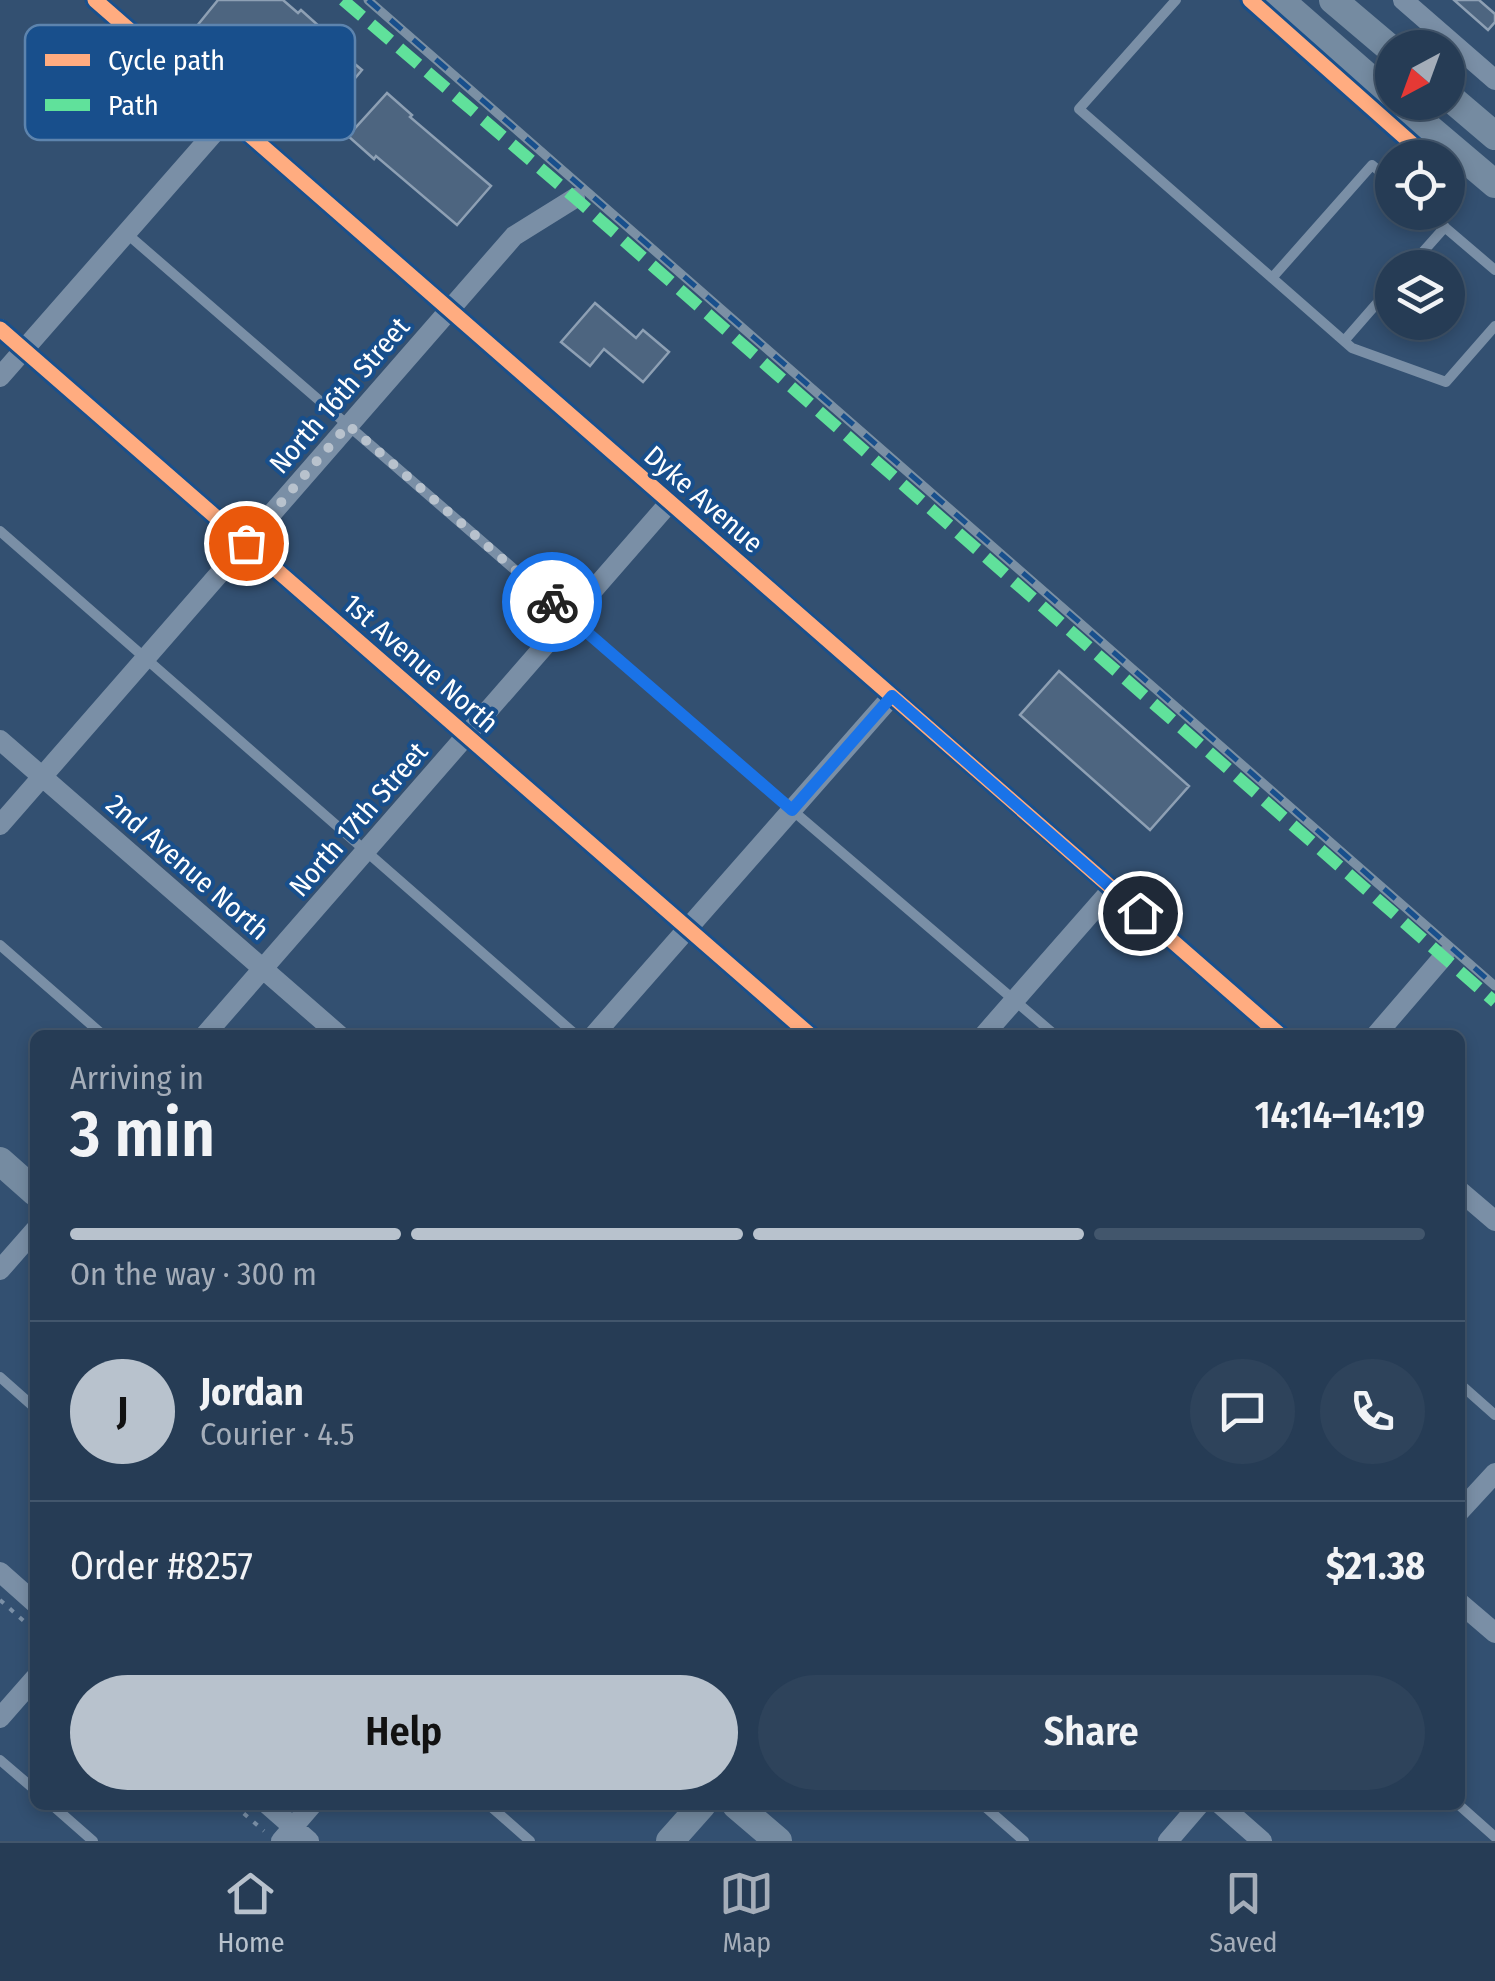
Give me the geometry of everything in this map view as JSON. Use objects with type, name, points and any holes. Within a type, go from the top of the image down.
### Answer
[{"type":"main road","points":[[1280,0],[1375,83]]},
{"type":"main road","points":[[1334,0],[1375,35]]},
{"type":"main road","points":[[1465,110],[1495,136]]},
{"type":"main road","points":[[1419,120],[1495,184]]},
{"type":"main road","points":[[0,1161],[30,1188]]},
{"type":"main road","points":[[670,1841],[698,1810]]},
{"type":"main road","points":[[742,1810],[778,1841]]},
{"type":"street","name":"Dyke Avenue","points":[[95,0],[123,25]]},
{"type":"street","points":[[1403,0],[1495,80]]},
{"type":"street","points":[[0,377],[208,140]]},
{"type":"street","name":"Dyke Avenue","points":[[255,140],[1274,1030]]},
{"type":"street","name":"North 16th Street","points":[[0,824],[514,236],[575,198]]},
{"type":"street","name":"1st Avenue North","points":[[0,330],[804,1030]]},
{"type":"street","name":"North 17th Street","points":[[209,1030],[670,502]]},
{"type":"street","points":[[598,1030],[892,696]]},
{"type":"street","name":"2nd Avenue North","points":[[0,740],[333,1030]]},
{"type":"street","points":[[988,1030],[1112,889]]},
{"type":"street","points":[[1380,1030],[1444,956]]},
{"type":"street","points":[[1465,1195],[1495,1222]]},
{"type":"street","points":[[0,1270],[30,1236]]},
{"type":"street","points":[[1465,1506],[1495,1473]]},
{"type":"street","points":[[0,1572],[30,1599]]},
{"type":"street","points":[[1465,1607],[1495,1633]]},
{"type":"street","points":[[0,1718],[30,1684]]},
{"type":"street","points":[[271,1810],[287,1835],[308,1810]]},
{"type":"street","points":[[1168,1841],[1195,1810]]},
{"type":"street","points":[[1227,1810],[1262,1841]]},
{"type":"lane","points":[[1176,0],[1079,110],[1352,348],[1446,382],[1495,326]]},
{"type":"lane","points":[[1272,278],[1372,165],[1375,168]]},
{"type":"lane","points":[[1424,250],[1441,230]]},
{"type":"lane","points":[[1448,230],[1495,270]]},
{"type":"lane","points":[[126,233],[1049,1030]]},
{"type":"lane","points":[[1344,341],[1375,305]]},
{"type":"lane","points":[[0,531],[570,1030]]},
{"type":"lane","points":[[0,945],[97,1030]]},
{"type":"lane","points":[[0,1377],[30,1404]]},
{"type":"lane","points":[[1465,1388],[1495,1414]]},
{"type":"lane","points":[[0,1760],[30,1786]]},
{"type":"lane","points":[[58,1810],[93,1841]]},
{"type":"lane","points":[[495,1810],[530,1841]]},
{"type":"lane","points":[[988,1810],[1024,1841]]},
{"type":"lane","points":[[1464,1810],[1495,1837]]},
{"type":"path","points":[[0,1600],[30,1627]]},
{"type":"path","points":[[243,1810],[287,1835]]},
{"type":"building","points":[[218,0],[283,0],[318,25],[198,25]]},
{"type":"building","points":[[1454,0],[1479,0],[1495,14],[1495,22],[1488,30]]},
{"type":"building","points":[[387,93],[491,186],[457,225],[353,140],[355,128]]},
{"type":"building","points":[[595,303],[636,338],[643,330],[669,352],[643,382],[604,349],[590,366],[561,342]]},
{"type":"building","points":[[1059,671],[1189,786],[1150,830],[1020,715]]},
{"type":"railway","points":[[368,0],[1495,986]]},
{"type":"marked path","points":[[343,0],[1495,1002]]},
{"type":"cycle path","points":[[95,0],[124,25]]},
{"type":"cycle path","points":[[1250,0],[1408,140]]},
{"type":"cycle path","points":[[255,140],[1274,1030]]},
{"type":"cycle path","points":[[0,329],[804,1030]]},
{"type":"way so far","points":[[246,543],[348,425],[552,602]]},
{"type":"route","points":[[552,602],[792,810],[892,696],[1140,913]]}]
